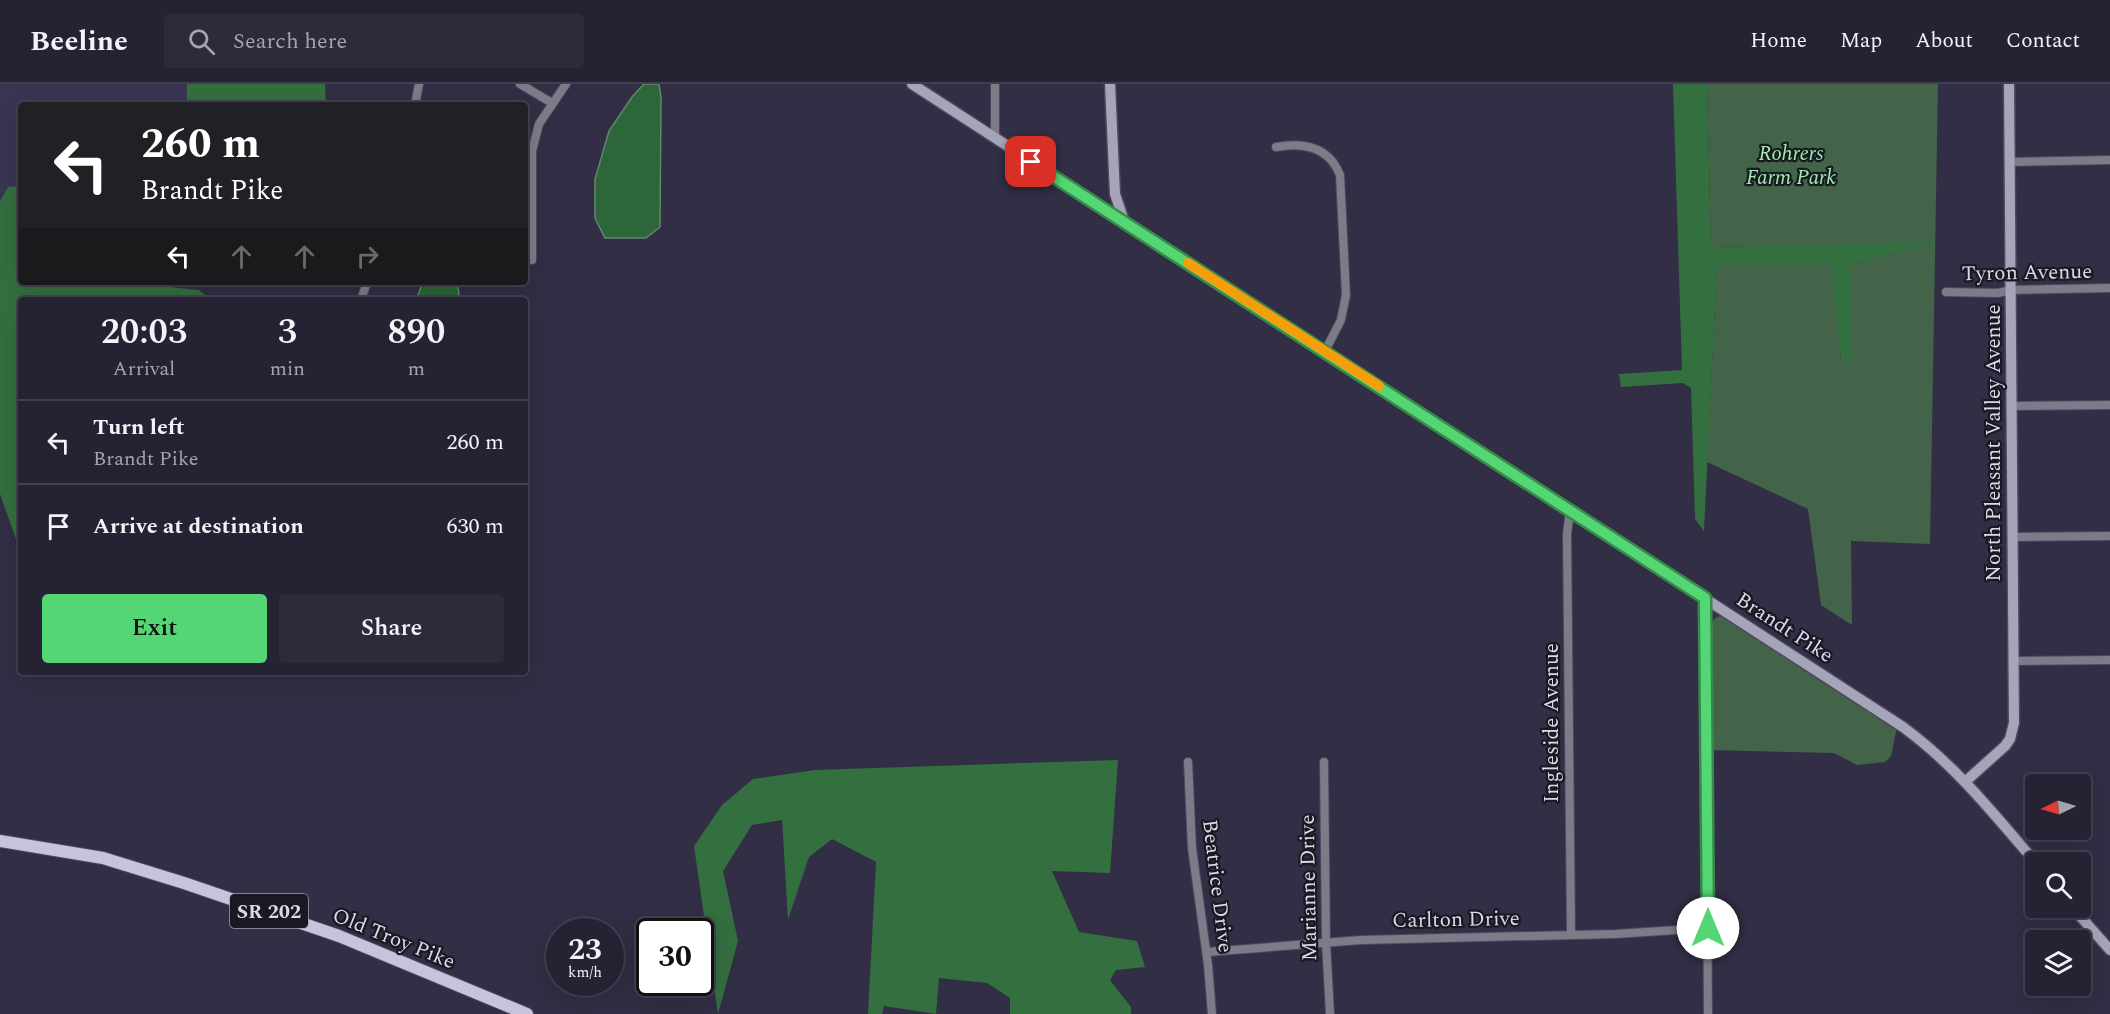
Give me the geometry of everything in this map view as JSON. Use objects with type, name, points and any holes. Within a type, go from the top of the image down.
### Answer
[{"type":"main road","name":"Brandt Pike","points":[[912,84],[1903,727],[1939,754],[1966,781],[2027,852]]},
{"type":"main road","points":[[1110,84],[1115,194],[1124,221]]},
{"type":"main road","name":"North Pleasant Valley Avenue","points":[[1966,781],[1999,752],[2010,739],[2014,723],[2009,84]]},
{"type":"main road","name":"Old Troy Pike","points":[[0,841],[103,858],[184,883],[339,936],[527,1014]]},
{"type":"main road","points":[[2082,918],[2110,950]]},
{"type":"street","points":[[416,102],[419,84]]},
{"type":"street","points":[[520,84],[552,103]]},
{"type":"street","points":[[532,260],[532,151],[539,124],[566,84]]},
{"type":"street","points":[[995,84],[995,138]]},
{"type":"street","points":[[1276,147],[1298,145],[1319,150],[1331,158],[1340,175],[1346,295],[1341,320],[1325,351]]},
{"type":"street","points":[[2010,162],[2110,160]]},
{"type":"street","name":"Tyron Avenue","points":[[1946,292],[1998,293],[2011,290],[2110,288]]},
{"type":"street","points":[[2012,406],[2110,405]]},
{"type":"street","name":"Ingleside Avenue","points":[[1570,510],[1568,534],[1572,935]]},
{"type":"street","points":[[2013,537],[2110,536]]},
{"type":"street","points":[[1705,598],[1708,1014]]},
{"type":"street","points":[[2014,661],[2110,660]]},
{"type":"street","name":"Beatrice Drive","points":[[1188,762],[1192,848],[1212,1014]]},
{"type":"street","name":"Marianne Drive","points":[[1324,762],[1326,942],[1330,1014]]},
{"type":"street","name":"Carlton Drive","points":[[1206,952],[1326,942],[1572,935],[1708,928]]},
{"type":"shaded area","points":[[0,84],[190,84],[191,102],[18,102],[18,221],[0,221]]},
{"type":"shaded area","points":[[187,84],[325,84],[326,102],[187,102]]},
{"type":"shaded area","points":[[644,84],[659,84],[661,97],[660,227],[646,238],[605,238],[595,218],[595,179],[609,131],[632,97]]},
{"type":"shaded area","points":[[1673,84],[1707,84],[1711,247],[1936,242],[1851,265],[1851,359],[1841,360],[1831,264],[1717,265],[1704,531],[1695,519],[1691,388],[1683,383],[1621,387],[1619,374],[1682,370]]},
{"type":"shaded area","points":[[18,186],[18,285],[149,285],[199,290],[207,297],[18,297],[18,545],[0,494],[0,201],[8,187]]},
{"type":"shaded area","points":[[422,285],[458,285],[460,297],[417,297]]},
{"type":"shaded area","points":[[1118,760],[1110,873],[1052,871],[1079,932],[1137,941],[1145,967],[1116,970],[1110,980],[1131,1007],[1131,1014],[1010,1014],[1010,998],[987,983],[939,978],[936,1014],[884,1006],[882,1014],[868,1014],[876,862],[832,839],[809,857],[788,920],[782,820],[752,825],[723,871],[738,941],[718,1014],[714,986],[714,918],[704,918],[694,846],[722,805],[753,779],[815,770]]},
{"type":"green space","name":"Rohrers Farm Park","points":[[1707,84],[1938,84],[1930,544],[1851,541],[1852,625],[1821,605],[1808,509],[1707,462],[1717,264],[1832,264],[1841,360],[1851,358],[1850,265],[1932,243],[1711,247]]},
{"type":"green space","points":[[1724,615],[1897,727],[1891,756],[1885,762],[1857,765],[1834,753],[1710,750],[1709,636],[1714,620]]},
{"type":"slow traffic","points":[[1188,263],[1379,386]]},
{"type":"route","points":[[1031,162],[1705,598],[1708,928]]}]
